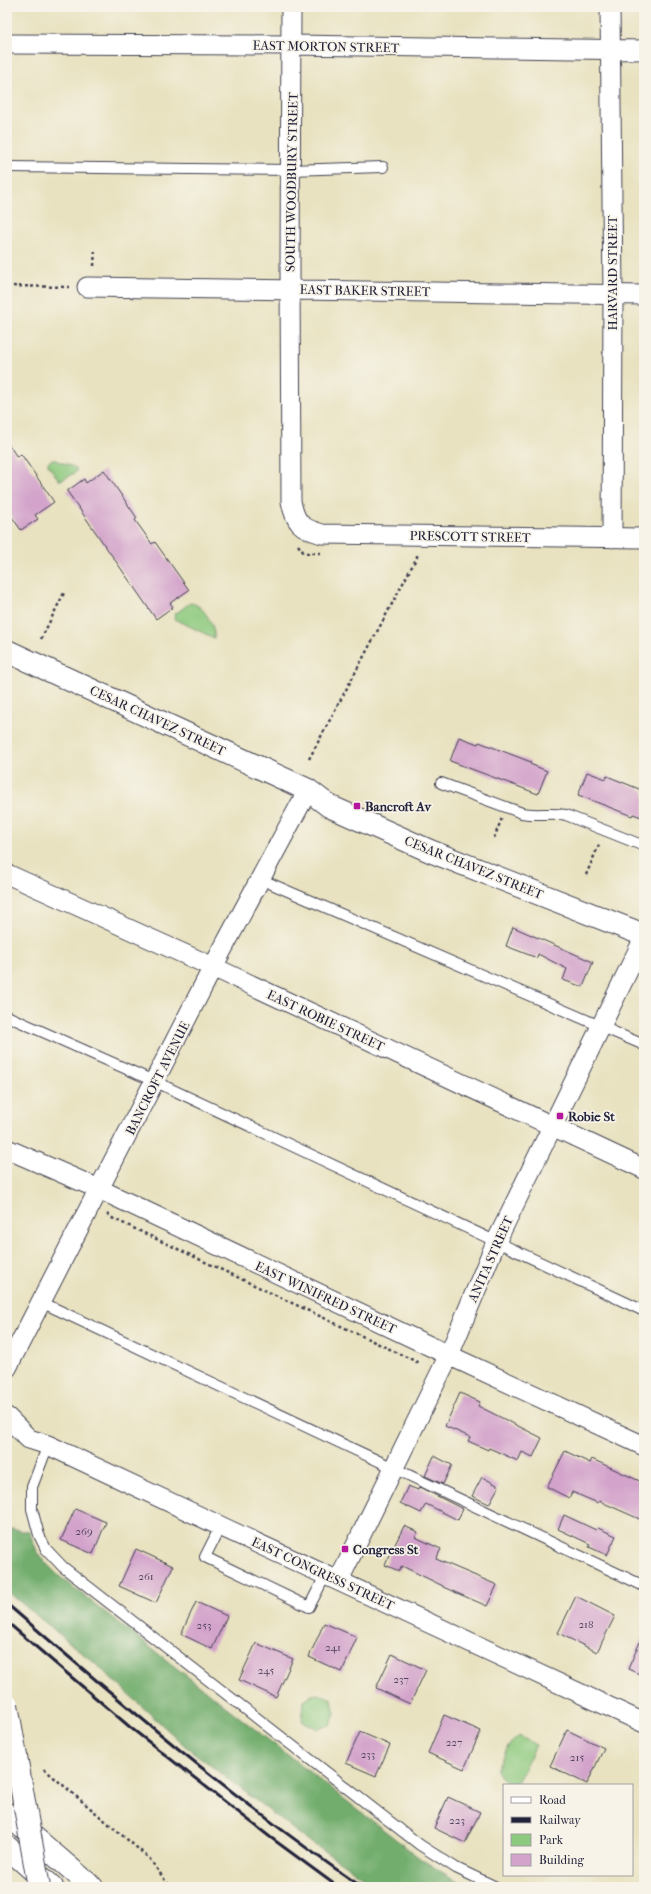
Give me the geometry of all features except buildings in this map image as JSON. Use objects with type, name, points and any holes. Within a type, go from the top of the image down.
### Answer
[{"type":"main road","name":"CESAR CHAVEZ STREET","points":[[7,651],[308,790],[329,806],[430,851],[644,937]]},
{"type":"main road","name":"CESAR CHAVEZ STREET","points":[[308,790],[335,795],[437,839],[644,921]]},
{"type":"main road","points":[[7,1705],[39,1887]]},
{"type":"main road","points":[[7,1814],[92,1887]]},
{"type":"main road","points":[[7,1824],[40,1842]]},
{"type":"main road","points":[[7,1847],[52,1887]]},
{"type":"street","name":"SOUTH WOODBURY STREET","points":[[292,7],[290,170],[291,501],[297,532]]},
{"type":"street","name":"HARVARD STREET","points":[[610,7],[613,295],[612,538]]},
{"type":"street","name":"EAST MORTON STREET","points":[[7,44],[292,45],[644,50]]},
{"type":"street","name":"EAST BAKER STREET","points":[[87,287],[644,295]]},
{"type":"street","name":"PRESCOTT STREET","points":[[297,532],[308,530],[322,534],[417,545],[644,538]]},
{"type":"street","name":"BANCROFT AVENUE","points":[[7,1368],[156,1082],[213,967],[308,790]]},
{"type":"street","name":"EAST ROBIE STREET","points":[[7,874],[213,967],[644,1169]]},
{"type":"street","name":"ANITA STREET","points":[[332,1577],[393,1468],[449,1355],[496,1242],[644,937]]},
{"type":"street","name":"EAST WINIFRED STREET","points":[[7,1149],[99,1189],[644,1446]]},
{"type":"street","name":"EAST CONGRESS STREET","points":[[7,1417],[29,1439],[48,1445],[220,1527],[332,1577],[644,1723]]},
{"type":"lane","points":[[7,167],[290,170],[383,168]]},
{"type":"lane","points":[[441,783],[522,814],[535,815],[553,812],[566,815],[644,846]]},
{"type":"lane","points":[[260,879],[644,1045]]},
{"type":"lane","points":[[7,1016],[156,1082],[644,1311]]},
{"type":"lane","points":[[41,1302],[644,1586]]},
{"type":"lane","points":[[48,1445],[32,1488],[32,1509],[39,1535],[46,1549],[63,1567],[420,1845],[456,1868],[496,1887]]},
{"type":"lane","points":[[220,1527],[205,1557],[309,1607],[332,1577]]},
{"type":"path","points":[[94,266],[95,248]]},
{"type":"path","points":[[7,286],[87,287]]},
{"type":"path","points":[[297,532],[304,553],[327,553]]},
{"type":"path","points":[[410,554],[417,545]]},
{"type":"path","points":[[417,545],[425,554]]},
{"type":"path","points":[[309,759],[386,617],[417,545]]},
{"type":"path","points":[[41,639],[65,592]]},
{"type":"path","points":[[494,838],[503,815]]},
{"type":"path","points":[[586,875],[597,848]]},
{"type":"path","points":[[107,1214],[117,1221],[417,1362],[422,1359]]},
{"type":"path","points":[[44,1769],[148,1858],[170,1887]]},
{"type":"green space","points":[[53,459],[76,468],[76,472],[62,480],[59,480],[48,465],[48,462]]},
{"type":"green space","points":[[190,603],[199,607],[207,616],[213,627],[214,638],[174,619],[175,614]]},
{"type":"green space","points":[[7,1528],[29,1532],[39,1556],[60,1577],[421,1859],[450,1877],[471,1887],[378,1887],[307,1840],[184,1745],[98,1666],[8,1592]]},
{"type":"green space","points":[[319,1694],[332,1699],[335,1714],[330,1725],[318,1729],[302,1721],[304,1700],[312,1695]]},
{"type":"green space","points":[[519,1736],[536,1745],[518,1781],[510,1783],[500,1777],[496,1770],[508,1746]]},
{"type":"railway","points":[[7,1604],[181,1751],[270,1821],[362,1887]]},
{"type":"railway","points":[[7,1622],[131,1728],[270,1837],[338,1887]]},
{"type":"place","name":"Bancroft Av","points":[[357,806]]},
{"type":"place","name":"Robie St","points":[[560,1116]]},
{"type":"place","name":"Congress St","points":[[345,1549]]}]
